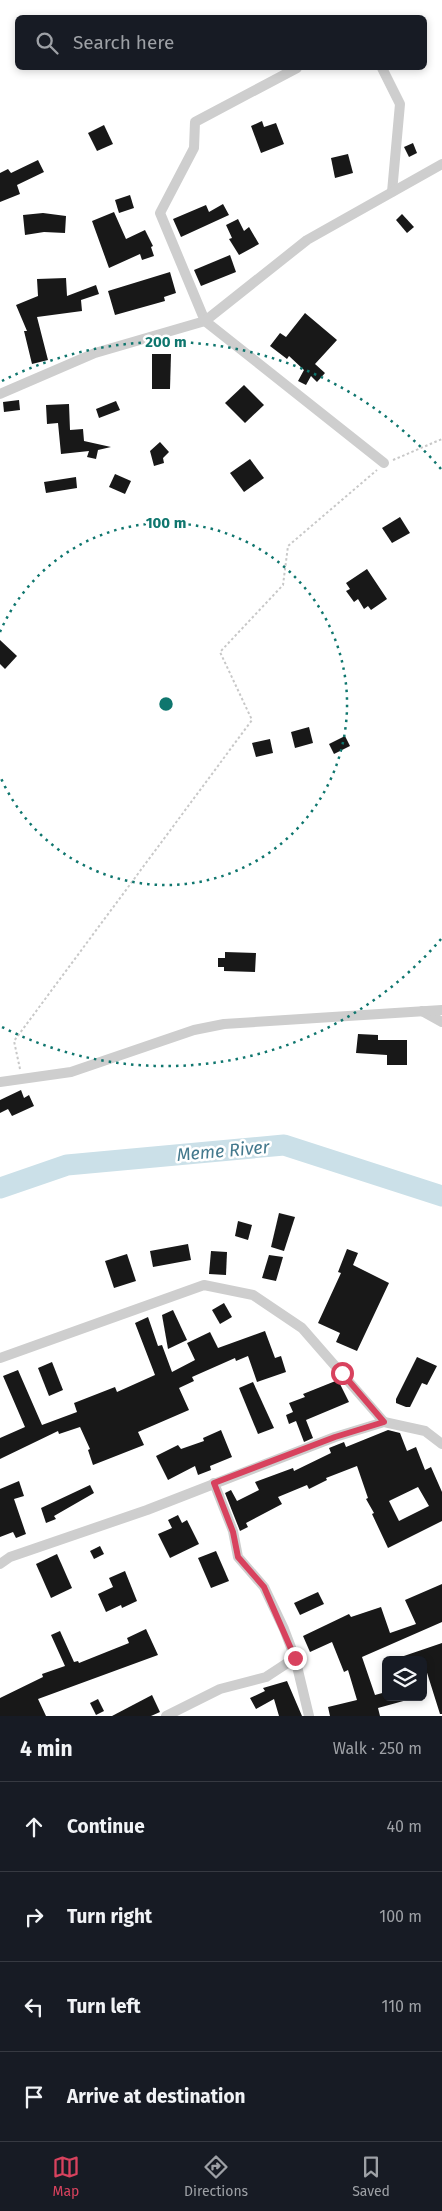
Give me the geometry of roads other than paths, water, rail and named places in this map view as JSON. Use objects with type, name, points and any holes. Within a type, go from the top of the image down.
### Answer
[{"type":"street","points":[[293,70],[195,122],[194,148],[160,213],[205,321],[384,463]]},
{"type":"street","points":[[383,70],[400,104],[392,192]]},
{"type":"street","points":[[0,394],[95,353],[205,321],[307,240],[442,164]]},
{"type":"street","points":[[0,1082],[71,1072],[194,1030],[224,1024],[442,1010]]},
{"type":"street","points":[[421,1011],[442,1022]]},
{"type":"street","points":[[0,1358],[204,1285],[253,1295],[302,1328],[384,1422]]},
{"type":"street","points":[[0,1564],[5,1558],[147,1510],[335,1437],[384,1422],[425,1431],[442,1444]]},
{"type":"street","points":[[214,1483],[233,1532],[238,1557],[264,1587],[295,1658],[309,1716]]},
{"type":"street","points":[[166,1716],[220,1689],[266,1677],[295,1658]]},
{"type":"waterway","name":"Meme River","points":[[0,1188],[67,1165],[284,1145],[442,1196]]}]
